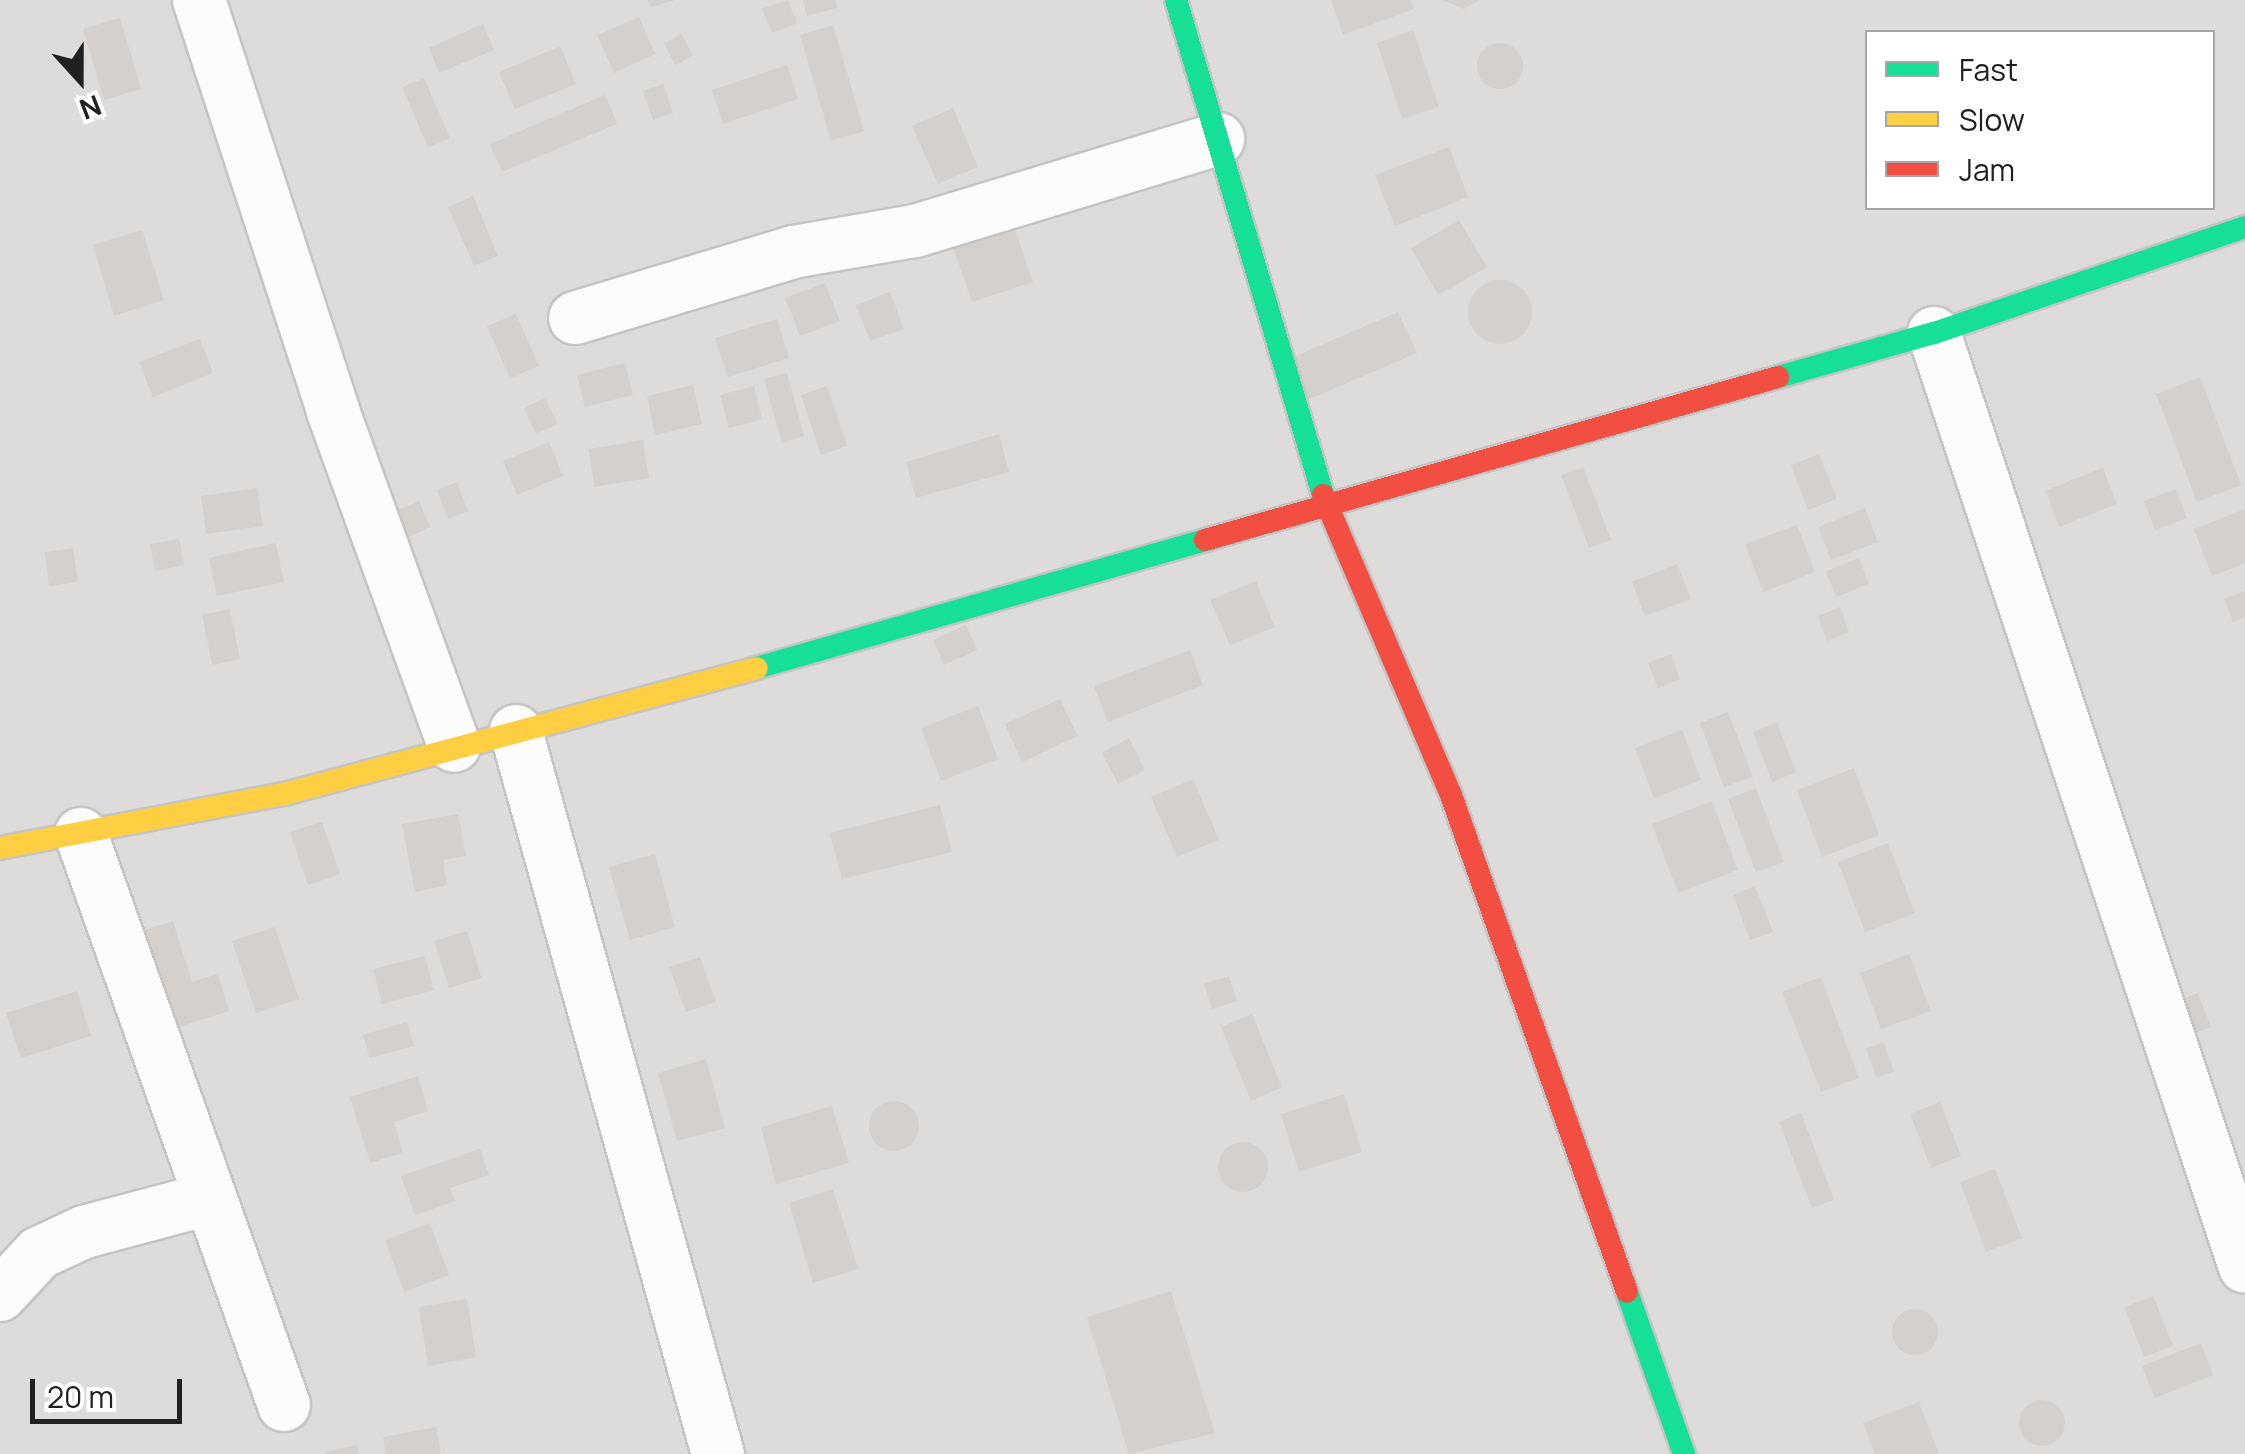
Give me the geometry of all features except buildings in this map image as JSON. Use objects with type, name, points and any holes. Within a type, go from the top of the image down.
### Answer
[{"type":"street","points":[[199,0],[332,411],[454,746]]},
{"type":"street","points":[[1176,0],[1326,506],[1451,795],[1684,1454]]},
{"type":"street","points":[[574,318],[792,252],[915,231],[1218,139]]},
{"type":"street","points":[[0,848],[284,794],[516,731],[1934,333],[2245,228]]},
{"type":"street","points":[[1934,333],[2245,1267]]},
{"type":"street","points":[[516,731],[718,1454]]},
{"type":"street","points":[[82,834],[284,1405]]},
{"type":"street","points":[[0,1295],[39,1253],[84,1232],[208,1198]]},
{"type":"shaded area","points":[[0,0],[2245,0],[2245,1454],[0,1454]]},
{"type":"traffic: fast","points":[[1176,0],[1323,495]]},
{"type":"traffic: fast","points":[[1778,377],[1934,333],[2245,227]]},
{"type":"traffic: fast","points":[[756,668],[1205,540]]},
{"type":"traffic: fast","points":[[1627,1292],[1684,1454]]},
{"type":"traffic: slow","points":[[0,848],[284,794],[756,668]]},
{"type":"traffic: jam","points":[[1205,540],[1778,377]]},
{"type":"traffic: jam","points":[[1323,495],[1451,795],[1627,1292]]}]
